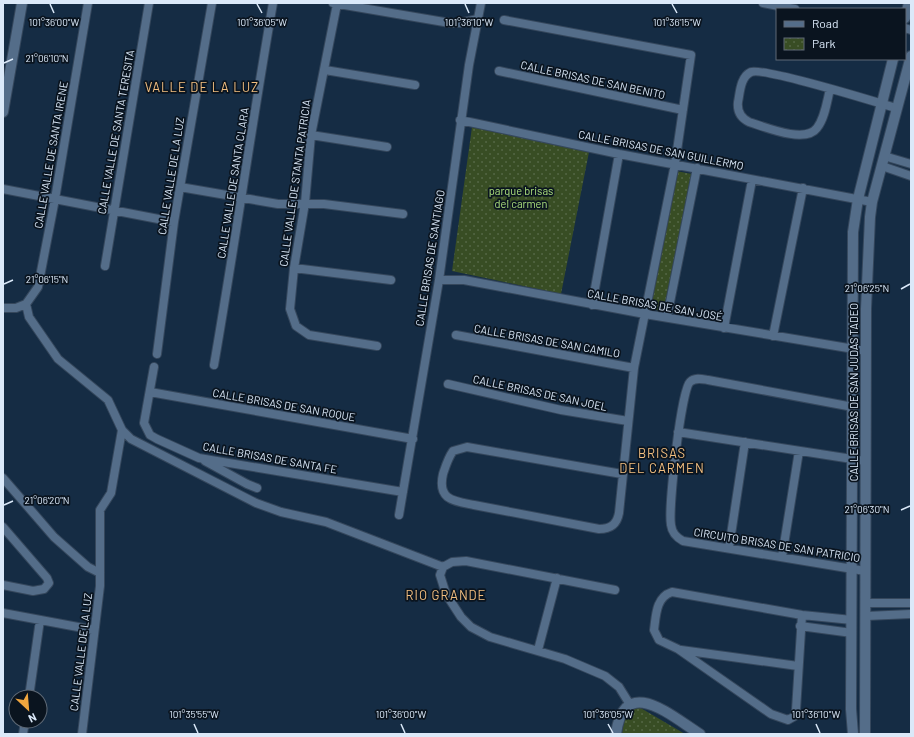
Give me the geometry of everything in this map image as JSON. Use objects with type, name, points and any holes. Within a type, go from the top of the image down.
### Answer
[{"type":"street","points":[[3,112],[22,3]]},
{"type":"street","name":"CALLE VALLE DE SANTA IRENE","points":[[26,304],[38,287],[55,199],[88,3]]},
{"type":"street","name":"CALLE VALLE DE SANTA TERESITA","points":[[105,266],[149,3]]},
{"type":"street","name":"CALLE VALLE DE LA LUZ","points":[[157,354],[174,222],[212,3]]},
{"type":"street","name":"CALLE VALLE DE SANTA CLARA","points":[[214,365],[230,273],[240,198],[273,3]]},
{"type":"street","points":[[334,3],[450,23],[459,23],[478,19]]},
{"type":"street","name":"CALLE VALLE DE STANTA PATRICIA","points":[[334,3],[324,70],[311,135],[305,203],[290,299],[292,319],[300,331],[309,335],[377,346]]},
{"type":"street","name":"CALLE BRISAS DE SANTIAGO","points":[[400,515],[403,492],[414,439],[439,280],[460,120],[481,3]]},
{"type":"street","points":[[763,3],[790,8]]},
{"type":"street","points":[[906,14],[909,3]]},
{"type":"street","points":[[504,20],[690,55],[683,110],[675,164],[634,368],[618,518],[616,522],[606,529],[592,528],[455,502],[443,492],[441,482],[446,463],[453,451],[467,447],[622,474]]},
{"type":"street","name":"CALLE BRISAS DE SAN JUDAS TADEO","points":[[865,734],[867,255],[872,202],[911,56]]},
{"type":"street","name":"CALLE BRISAS DE SAN JUDAS TADEO","points":[[853,734],[851,709],[853,407],[851,350],[853,232],[858,199],[865,177],[881,103],[893,60]]},
{"type":"street","points":[[324,70],[415,85]]},
{"type":"street","name":"CALLE BRISAS DE SAN BENITO","points":[[499,71],[683,110]]},
{"type":"street","points":[[830,89],[819,126],[808,134],[793,134],[754,124],[744,120],[739,113],[738,106],[742,82],[747,75],[754,72],[770,74],[830,89],[896,108]]},
{"type":"street","points":[[888,75],[904,79]]},
{"type":"street","name":"CALLE BRISAS DE SAN GUILLERMO","points":[[460,120],[619,154],[872,202]]},
{"type":"street","points":[[311,135],[386,147]]},
{"type":"street","points":[[592,305],[619,154]]},
{"type":"street","points":[[883,161],[911,164]]},
{"type":"street","points":[[883,161],[911,176]]},
{"type":"street","points":[[667,317],[697,168]]},
{"type":"street","points":[[724,328],[752,180]]},
{"type":"street","points":[[180,187],[278,204],[324,204],[403,214]]},
{"type":"street","points":[[773,336],[803,188]]},
{"type":"street","points":[[3,189],[174,222]]},
{"type":"street","points":[[294,268],[391,280]]},
{"type":"street","name":"CALLE BRISAS DE SAN JOSÉ","points":[[439,280],[464,280],[592,305],[851,350],[866,351]]},
{"type":"street","points":[[3,308],[16,308],[26,304],[29,317],[58,358],[108,400],[122,430],[131,439],[256,503],[281,512],[326,522],[442,571]]},
{"type":"street","name":"CALLE BRISAS DE SAN CAMILO","points":[[456,335],[634,368]]},
{"type":"street","points":[[150,392],[154,367]]},
{"type":"street","name":"CIRCUITO BRISAS DE SAN PATRICIO","points":[[853,407],[697,379],[691,381],[686,389],[678,432],[670,523],[673,533],[676,537],[683,541],[865,571]]},
{"type":"street","name":"CALLE BRISAS DE SAN JOEL","points":[[448,384],[561,410],[628,421]]},
{"type":"street","name":"CALLE BRISAS DE SAN ROQUE","points":[[150,392],[414,439]]},
{"type":"street","name":"CALLE BRISAS DE SANTA FE","points":[[150,392],[144,423],[150,435],[157,440],[199,458],[403,492]]},
{"type":"street","name":"CALLE VALLE DE LA LUZ","points":[[82,734],[100,586],[100,510],[111,493],[122,430]]},
{"type":"street","points":[[678,432],[852,461],[865,461]]},
{"type":"street","points":[[729,548],[745,442]]},
{"type":"street","points":[[782,557],[799,451]]},
{"type":"street","points":[[199,458],[257,488]]},
{"type":"street","points":[[3,478],[54,537],[88,567],[100,573]]},
{"type":"street","points":[[3,585],[32,591],[44,589],[48,586],[47,578],[4,528]]},
{"type":"street","points":[[442,571],[452,562],[466,561],[615,590]]},
{"type":"street","points":[[442,571],[446,594],[461,617],[471,627],[490,637],[565,659],[605,676],[619,687],[629,703]]},
{"type":"street","points":[[538,650],[557,578]]},
{"type":"street","points":[[802,615],[800,626],[796,710],[795,716],[788,720],[771,714],[678,649],[659,640],[654,630],[660,601],[665,594],[672,592],[802,615],[852,620]]},
{"type":"street","points":[[865,603],[911,603]]},
{"type":"street","points":[[3,613],[94,630]]},
{"type":"street","points":[[866,616],[911,614]]},
{"type":"street","points":[[30,689],[40,620]]},
{"type":"street","points":[[800,626],[852,633]]},
{"type":"street","points":[[678,649],[798,666]]},
{"type":"street","points":[[616,734],[620,716],[629,703],[637,701],[656,706],[700,734]]},
{"type":"street","points":[[851,709],[866,715]]},
{"type":"green space","name":"parque brisas del carmen","points":[[472,127],[589,152],[561,294],[452,271]]},
{"type":"green space","points":[[676,171],[692,174],[667,312],[650,309]]},
{"type":"green space","points":[[639,707],[685,734],[622,734],[624,720],[630,709]]},
{"type":"district","name":"VALLE DE LA LUZ","points":[[202,87]]},
{"type":"district","name":"BRISAS DEL CARMEN","points":[[662,460]]},
{"type":"district","name":"RIO GRANDE","points":[[446,595]]}]
